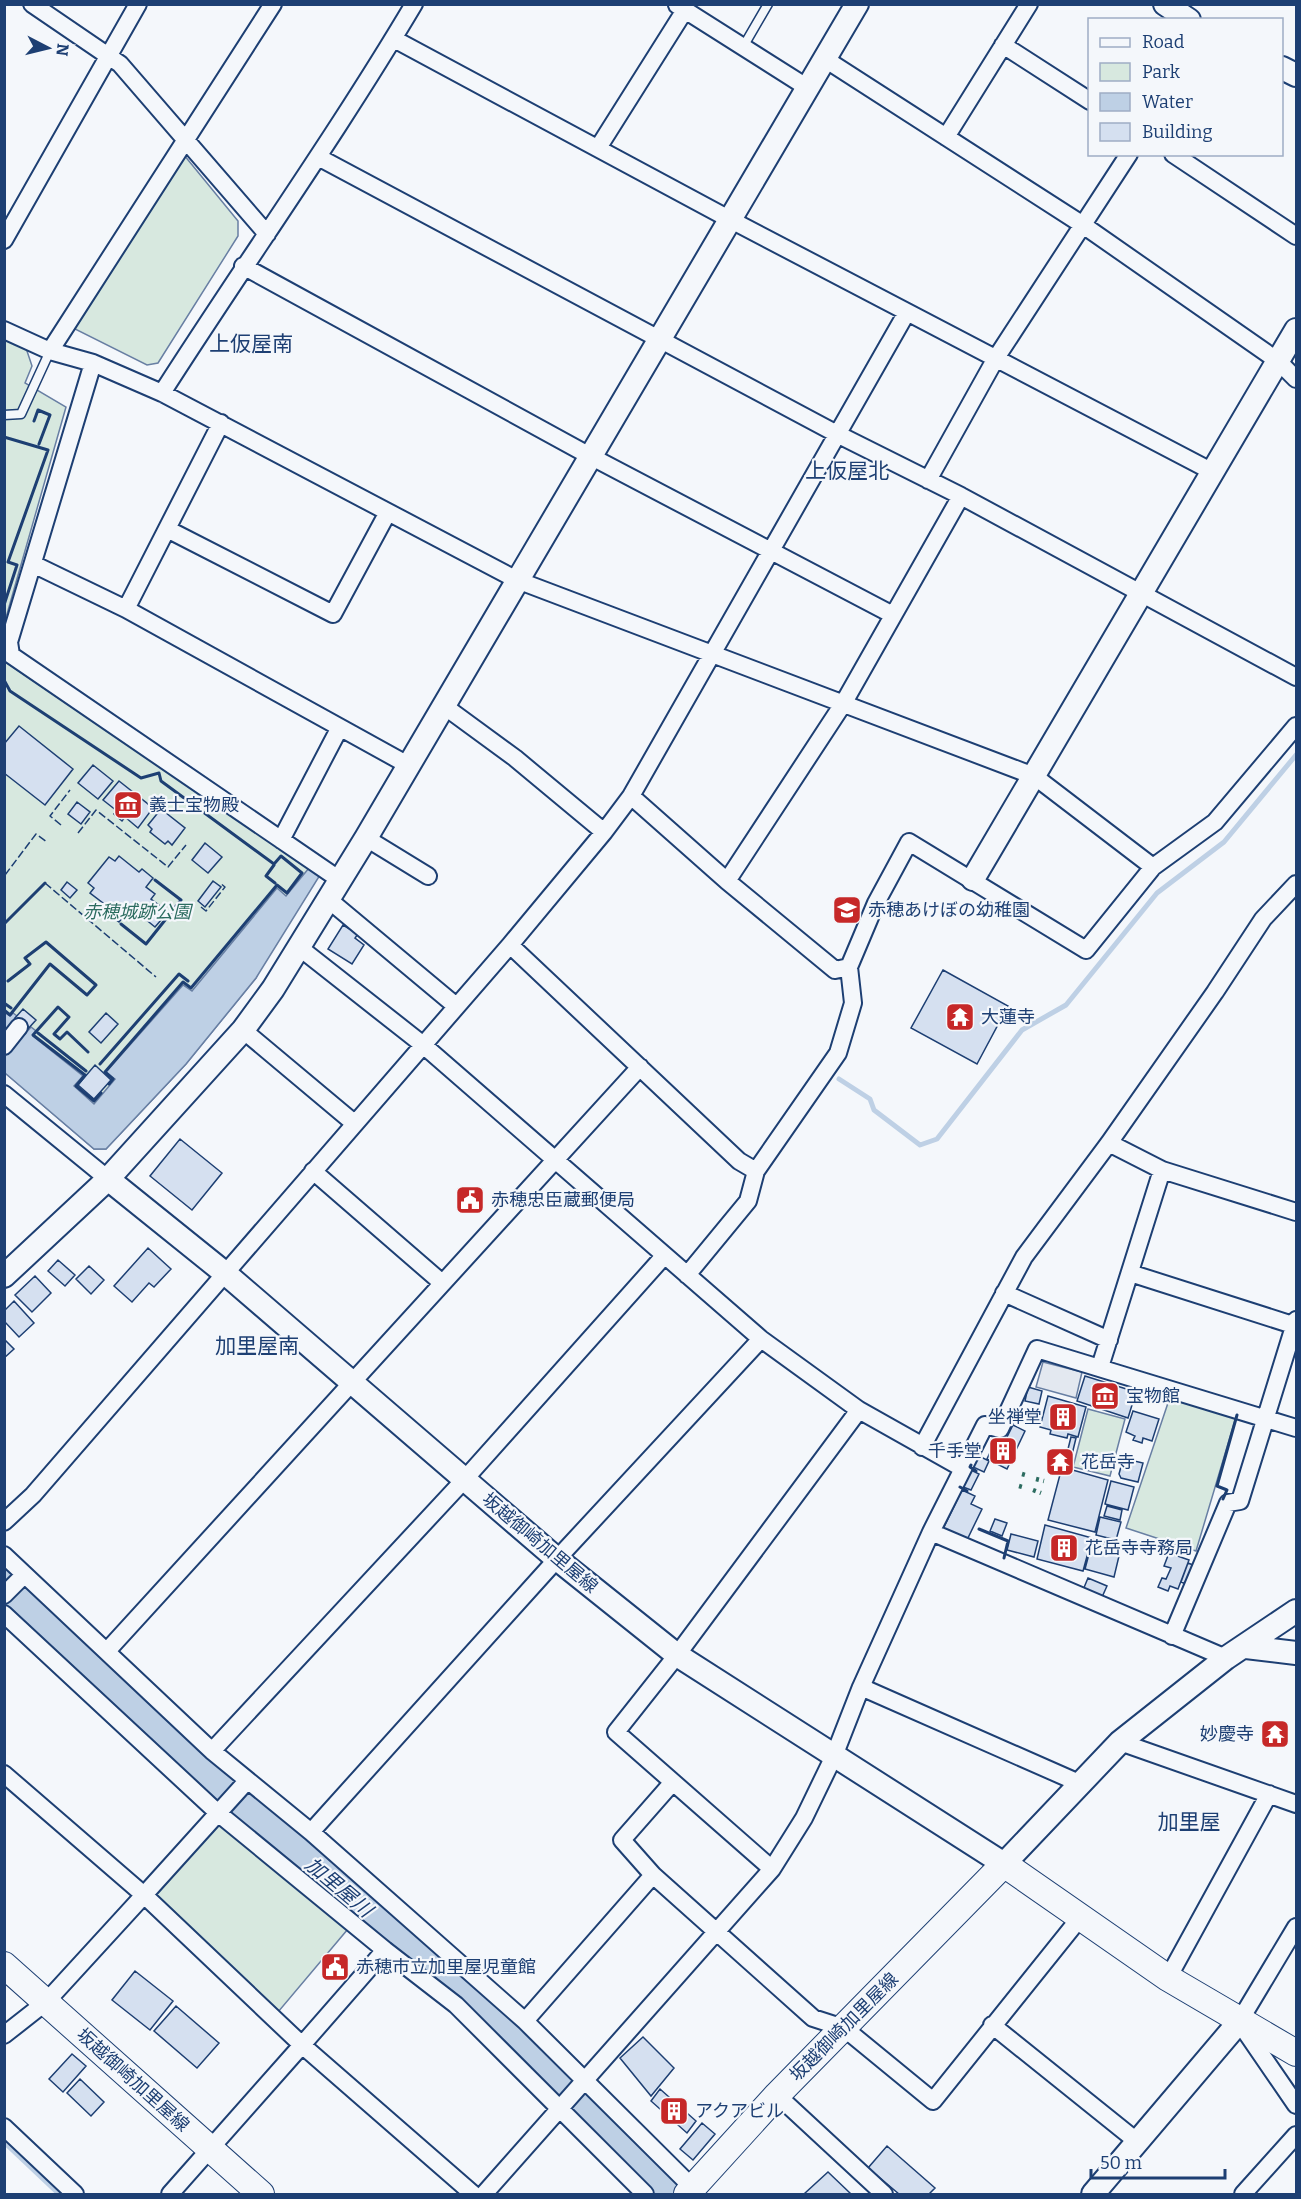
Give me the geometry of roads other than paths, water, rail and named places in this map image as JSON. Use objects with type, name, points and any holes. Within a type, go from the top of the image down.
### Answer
[{"type":"main road","name":"坂越御崎加里屋線","points":[[690,2191],[777,2095],[1004,1864],[1079,1919],[1168,1978],[1239,2022],[1296,2053]]},
{"type":"main road","name":"坂越御崎加里屋線","points":[[4,1965],[261,2194]]},
{"type":"street","points":[[32,4],[120,64],[267,234]]},
{"type":"street","points":[[4,240],[138,4]]},
{"type":"street","points":[[50,351],[273,4]]},
{"type":"street","points":[[162,393],[243,266],[318,158],[414,4]]},
{"type":"street","points":[[4,1276],[108,1179],[243,1030],[300,948],[857,4]]},
{"type":"street","points":[[946,136],[1029,4]]},
{"type":"street","points":[[1165,4],[1187,18]]},
{"type":"street","points":[[598,148],[681,7],[808,88]]},
{"type":"street","points":[[394,39],[731,220],[1213,472]]},
{"type":"street","points":[[1003,45],[1088,99]]},
{"type":"street","points":[[825,59],[1083,225],[1278,361],[1296,379]]},
{"type":"street","points":[[928,480],[996,358],[1128,156]]},
{"type":"street","points":[[1176,156],[1296,236]]},
{"type":"street","points":[[318,158],[837,434],[961,496],[1141,594],[1252,651],[1296,677]]},
{"type":"street","points":[[243,266],[590,456],[893,615]]},
{"type":"street","points":[[4,1522],[33,1495],[510,945],[631,795],[907,312]]},
{"type":"street","points":[[4,330],[50,351],[93,363],[162,393],[517,580],[1034,776],[1153,867]]},
{"type":"street","points":[[973,879],[1296,330]]},
{"type":"street","points":[[93,363],[9,642],[11,655],[340,880]]},
{"type":"street","points":[[126,609],[221,423]]},
{"type":"street","points":[[727,881],[843,704],[961,496]]},
{"type":"street","points":[[167,529],[333,615],[388,512]]},
{"type":"street","points":[[33,564],[126,609],[339,729],[408,765]]},
{"type":"street","points":[[444,706],[515,758],[603,832]]},
{"type":"street","points":[[687,1275],[748,1201],[756,1171],[838,1053],[853,1002],[849,968],[876,903],[909,842],[1086,950],[1153,867],[1215,822],[1296,726]]},
{"type":"street","points":[[281,840],[339,729]]},
{"type":"street","points":[[631,795],[727,881],[835,970],[849,968]]},
{"type":"street","points":[[366,838],[428,876]]},
{"type":"street","points":[[922,1447],[1023,1257],[1109,1143],[1215,992],[1263,919],[1296,884]]},
{"type":"street","points":[[329,900],[456,1005]]},
{"type":"street","points":[[510,945],[739,1161],[756,1171]]},
{"type":"street","points":[[300,948],[422,1044],[761,1339],[860,1410],[962,1468]]},
{"type":"street","points":[[4,1046],[19,1027]]},
{"type":"street","points":[[243,1030],[354,1123]]},
{"type":"street","points":[[107,1651],[441,1282],[640,1067]]},
{"type":"street","points":[[4,1094],[108,1179]]},
{"type":"street","points":[[1109,1143],[1162,1170],[1296,1212]]},
{"type":"street","points":[[1100,1367],[1162,1170]]},
{"type":"street","points":[[313,1171],[441,1282]]},
{"type":"street","name":"坂越御崎加里屋線","points":[[108,1179],[226,1274],[557,1559],[677,1655],[1004,1864]]},
{"type":"street","points":[[212,1751],[464,1480],[664,1256]]},
{"type":"street","points":[[1130,1273],[1296,1324],[1240,1501],[1228,1503],[1172,1636]]},
{"type":"street","points":[[1004,1293],[1109,1340]]},
{"type":"street","points":[[311,1832],[557,1559],[761,1339]]},
{"type":"street","points":[[484,2194],[772,1869],[804,1818],[834,1756],[861,1687],[962,1468],[985,1425],[1000,1429],[1036,1349],[1296,1428]]},
{"type":"street","points":[[772,1869],[616,1732],[677,1655],[860,1410]]},
{"type":"street","points":[[931,1532],[1226,1658]]},
{"type":"street","points":[[4,1556],[212,1751],[311,1832],[525,2021],[690,2191]]},
{"type":"street","points":[[4,1595],[24,1575]]},
{"type":"street","points":[[1004,1864],[1120,1742],[1226,1658],[1246,1647],[1296,1611]]},
{"type":"street","points":[[4,1614],[218,1813],[456,2005],[645,2194]]},
{"type":"street","points":[[1246,1647],[1296,1653]]},
{"type":"street","points":[[861,1687],[1079,1783]]},
{"type":"street","points":[[1120,1742],[1296,1804]]},
{"type":"street","points":[[4,1774],[144,1895],[302,2045],[473,2194]]},
{"type":"street","points":[[4,2035],[46,2002],[247,1781]]},
{"type":"street","points":[[673,1782],[622,1840],[653,1875],[813,2018],[844,2028],[933,2101],[1079,1919]]},
{"type":"street","points":[[1168,1978],[1269,1794]]},
{"type":"street","points":[[525,2021],[653,1875]]},
{"type":"street","points":[[1093,2194],[1239,2022],[1296,1927]]},
{"type":"street","points":[[170,2194],[212,2150],[385,1950]]},
{"type":"street","points":[[1239,2022],[1296,2103]]},
{"type":"street","points":[[992,2025],[1139,2142]]},
{"type":"street","points":[[777,2095],[884,2194]]},
{"type":"street","points":[[4,2127],[75,2194]]},
{"type":"street","points":[[1242,2194],[1296,2135]]},
{"type":"lane","points":[[743,47],[768,4]]},
{"type":"lane","points":[[4,415],[21,414],[50,351]]},
{"type":"water","points":[[309,868],[320,875],[256,978],[186,1064],[106,1149],[94,1149],[5,1073],[4,1012],[10,1016],[13,1013],[17,1016],[11,1023],[25,1034],[31,1027],[36,1031],[33,1036],[83,1076],[74,1086],[94,1104],[115,1079],[106,1072],[183,985],[192,991],[277,888],[286,896]]},
{"type":"waterway","points":[[839,1079],[870,1099],[874,1110],[920,1145],[937,1139],[1022,1030],[1066,1005],[1157,893],[1224,842],[1296,755]]},
{"type":"waterway","name":"加里屋川","points":[[4,1582],[255,1817],[445,1975],[670,2194]]},
{"type":"waterway","points":[[4,2142],[59,2194]]},
{"type":"place","name":"義士宝物殿","points":[[128,805]]},
{"type":"place","name":"赤穂あけぼの幼稚園","points":[[847,910]]},
{"type":"place","name":"大蓮寺","points":[[960,1017]]},
{"type":"place","name":"赤穂忠臣蔵郵便局","points":[[470,1200]]},
{"type":"place","name":"宝物館","points":[[1105,1396]]},
{"type":"place","name":"坐禅堂","points":[[1063,1417]]},
{"type":"place","name":"千手堂","points":[[1003,1451]]},
{"type":"place","name":"花岳寺","points":[[1060,1462]]},
{"type":"place","name":"花岳寺寺務局","points":[[1064,1548]]},
{"type":"place","name":"妙慶寺","points":[[1275,1734]]},
{"type":"place","name":"赤穂市立加里屋児童館","points":[[335,1967]]},
{"type":"place","name":"アクアビル","points":[[674,2111]]},
{"type":"district","name":"上仮屋南","points":[[251,344]]},
{"type":"district","name":"上仮屋北","points":[[847,471]]},
{"type":"district","name":"加里屋南","points":[[257,1346]]},
{"type":"district","name":"加里屋","points":[[1189,1822]]},
{"type":"park label","name":"赤穂城跡公園","points":[[137,912]]}]
